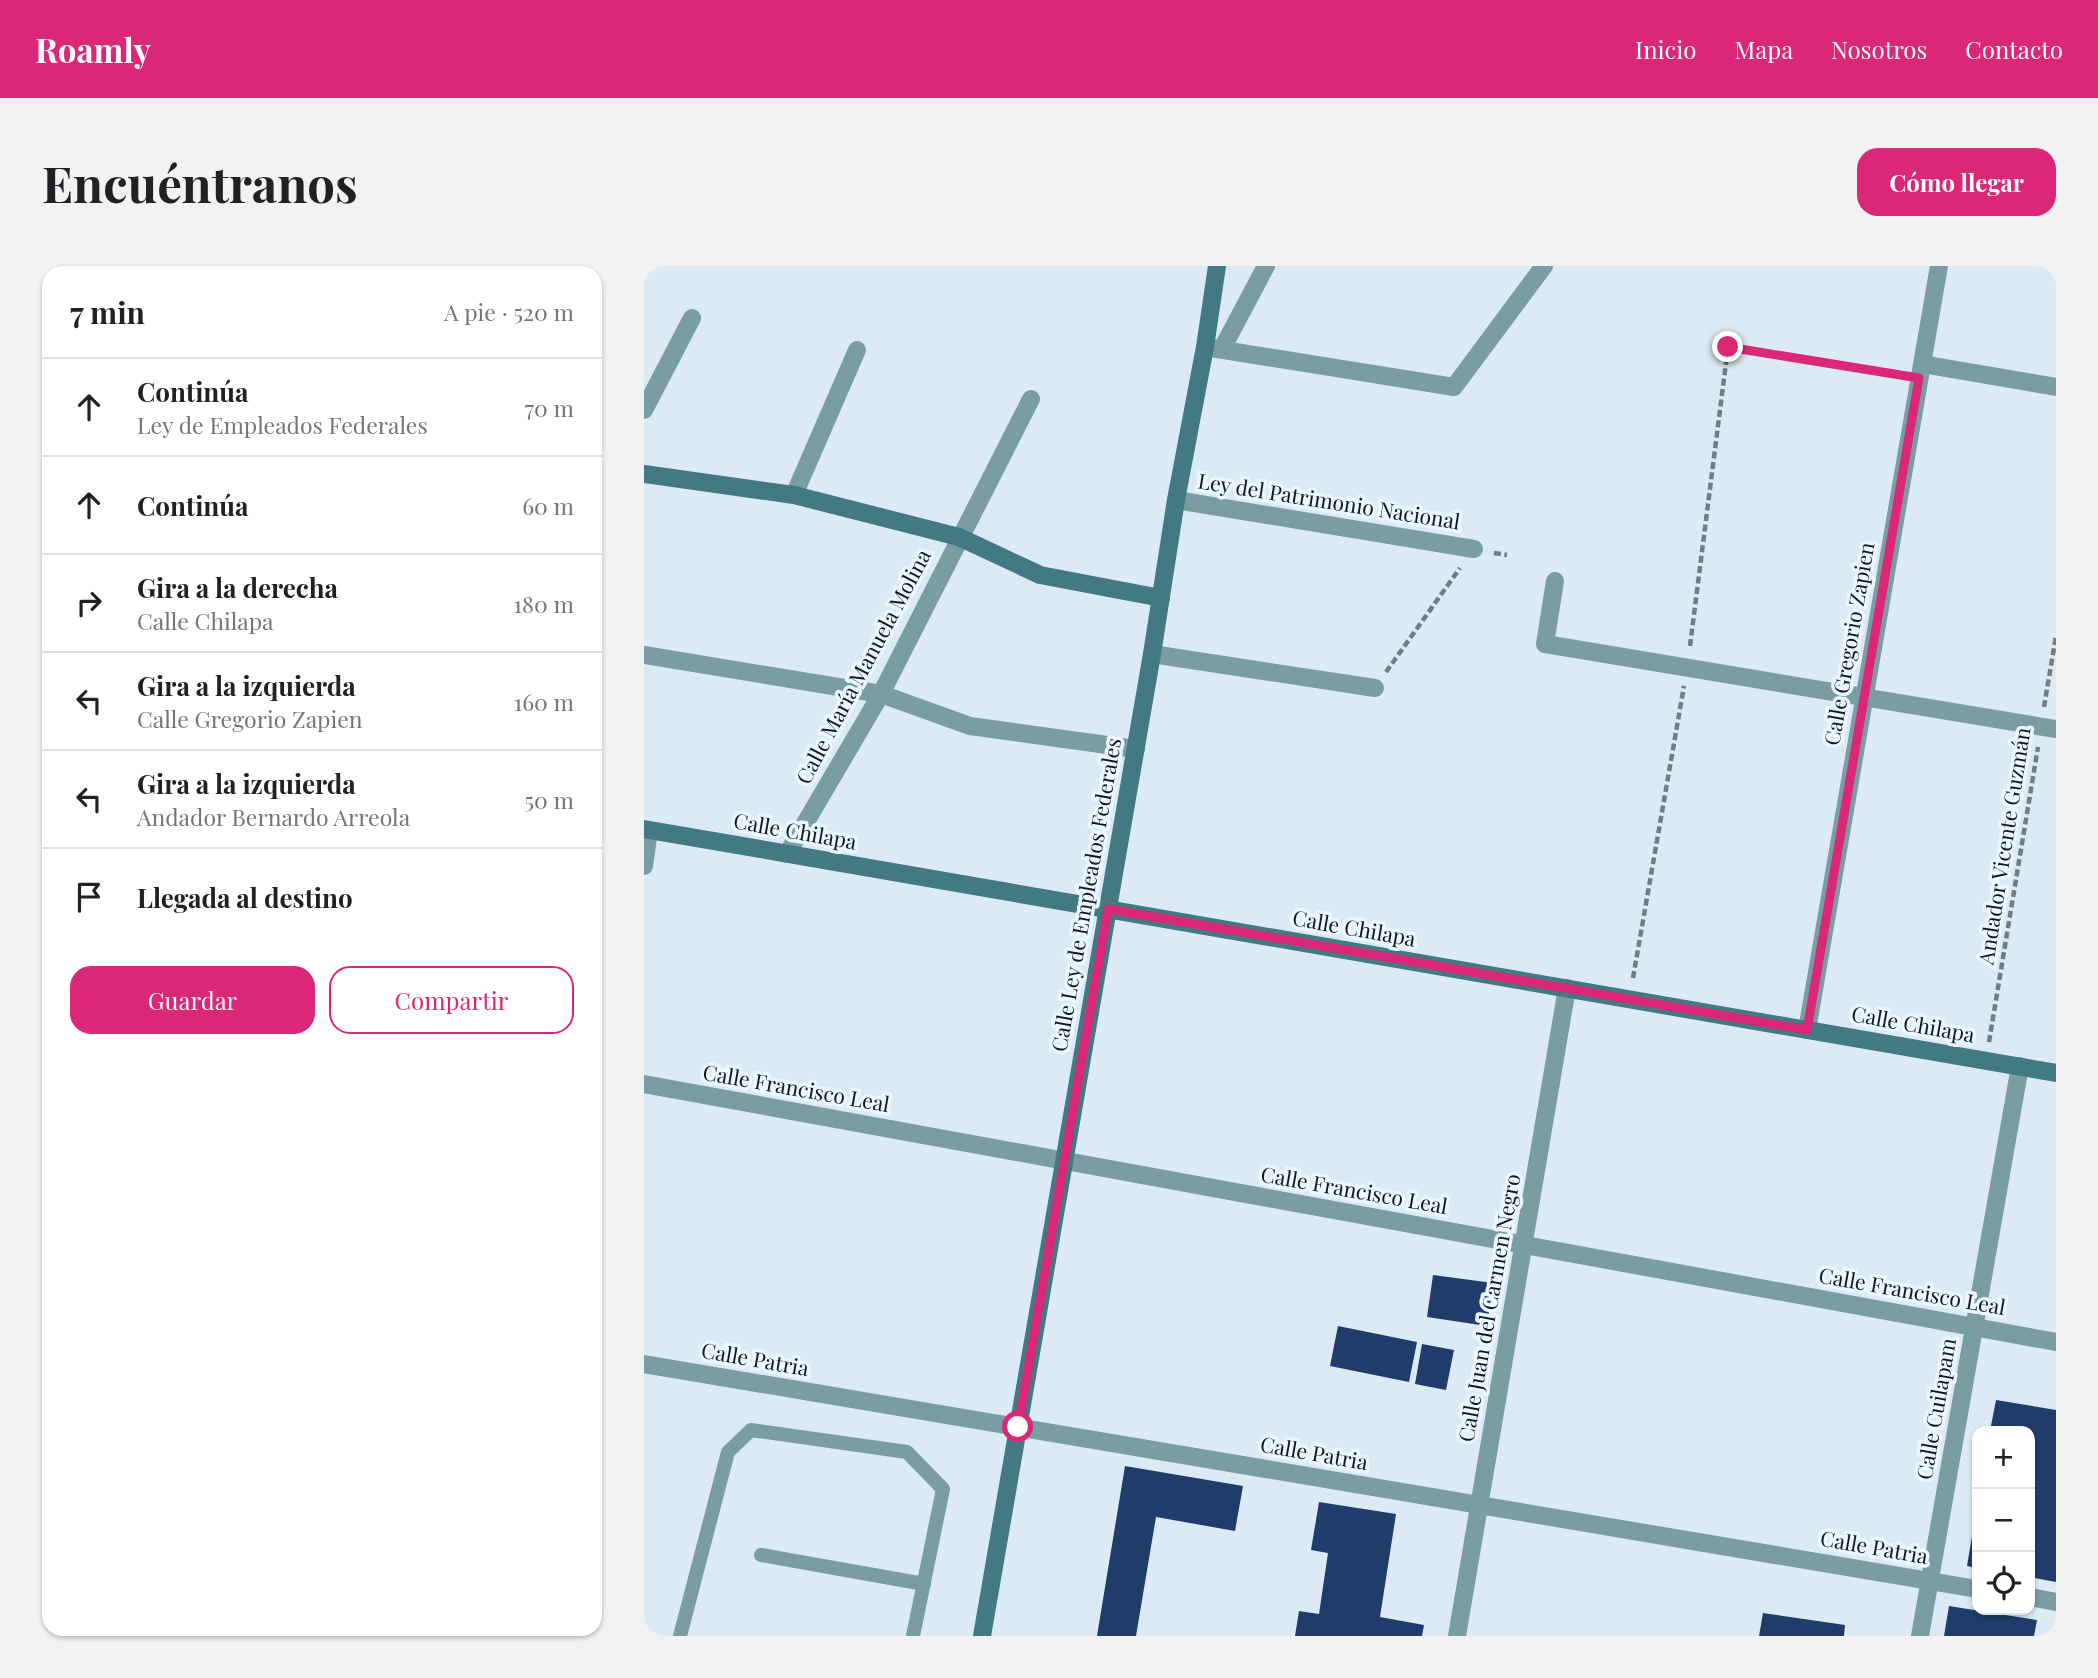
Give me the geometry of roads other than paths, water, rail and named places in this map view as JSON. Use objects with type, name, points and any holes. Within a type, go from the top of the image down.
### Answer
[{"type":"street","name":"Calle Ley de Empleados Federales","points":[[982,1636],[1154,646],[1176,500],[1214,348],[1217,266]]},
{"type":"street","points":[[1266,266],[1214,348],[1454,387],[1544,266]]},
{"type":"street","name":"Calle Gregorio Zapien","points":[[1807,1030],[1939,266]]},
{"type":"street","points":[[644,410],[692,318]]},
{"type":"street","points":[[794,495],[857,350]]},
{"type":"street","points":[[1921,371],[2056,387]]},
{"type":"street","name":"Calle María Manuela Molina","points":[[787,854],[881,694],[1031,399]]},
{"type":"street","points":[[644,474],[794,495],[959,537],[1040,575],[1161,598]]},
{"type":"street","name":"Ley del Patrimonio Nacional","points":[[1176,500],[1474,550]]},
{"type":"street","points":[[1555,581],[1545,644],[2049,728]]},
{"type":"street","points":[[1154,646],[1375,688]]},
{"type":"street","points":[[644,655],[881,694],[970,726],[1136,749]]},
{"type":"street","points":[[644,866],[647,830]]},
{"type":"street","name":"Calle Chilapa","points":[[647,830],[2056,1073]]},
{"type":"street","name":"Calle Juan del Carmen Negro","points":[[1457,1636],[1567,988]]},
{"type":"street","name":"Calle Cuilapam","points":[[1920,1636],[2020,1066]]},
{"type":"street","name":"Calle Francisco Leal","points":[[644,1084],[2056,1342]]},
{"type":"street","name":"Calle Patria","points":[[644,1364],[1972,1587]]},
{"type":"street","points":[[2035,1598],[2056,1602]]},
{"type":"lane","points":[[680,1636],[727,1452],[751,1430],[907,1451],[943,1489],[913,1636]]},
{"type":"lane","points":[[761,1555],[924,1584]]}]
